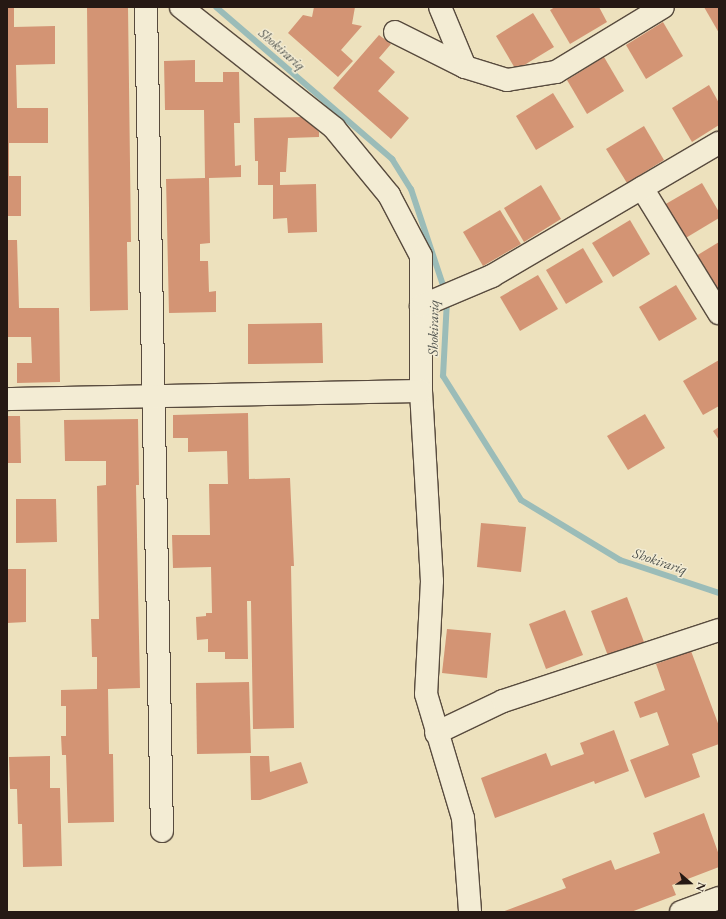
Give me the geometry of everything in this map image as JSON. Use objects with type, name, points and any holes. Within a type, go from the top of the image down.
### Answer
[{"type":"street","points":[[146,7],[162,831]]},
{"type":"street","points":[[181,7],[334,128],[389,195],[421,256],[421,391],[432,581],[426,694],[436,733],[462,818],[470,912]]},
{"type":"street","points":[[440,7],[465,67]]},
{"type":"street","points":[[394,32],[465,67],[508,80],[556,72],[663,7]]},
{"type":"street","points":[[421,306],[492,276],[719,143]]},
{"type":"street","points":[[642,188],[719,313]]},
{"type":"street","points":[[7,399],[421,391]]},
{"type":"street","points":[[436,733],[503,702],[719,630]]},
{"type":"street","points":[[681,912],[719,898]]},
{"type":"building","points":[[7,7],[14,7],[14,27],[55,26],[55,64],[16,65],[17,108],[48,108],[48,143],[9,143],[9,176],[21,176],[21,216],[7,216]]},
{"type":"building","points":[[87,7],[128,7],[131,242],[127,242],[128,310],[90,311]]},
{"type":"building","points":[[314,7],[355,7],[352,24],[362,26],[341,50],[353,61],[338,77],[288,33],[303,15],[312,17]]},
{"type":"building","points":[[555,7],[599,7],[607,22],[570,44],[550,10]]},
{"type":"building","points":[[704,7],[719,7],[719,33]]},
{"type":"building","points":[[533,13],[554,47],[516,70],[496,36]]},
{"type":"building","points":[[663,22],[683,56],[646,79],[626,45]]},
{"type":"building","points":[[379,35],[391,44],[379,58],[395,72],[378,91],[409,118],[391,139],[333,88]]},
{"type":"building","points":[[604,57],[624,91],[587,114],[567,80]]},
{"type":"building","points":[[195,60],[195,82],[223,82],[223,72],[239,72],[240,123],[234,123],[235,166],[241,165],[241,177],[209,178],[210,243],[200,244],[200,261],[208,261],[209,292],[216,291],[216,312],[169,313],[166,179],[205,178],[204,110],[165,110],[164,61]]},
{"type":"building","points":[[709,85],[719,103],[719,125],[692,142],[672,108]]},
{"type":"building","points":[[553,93],[574,127],[536,150],[516,116]]},
{"type":"building","points":[[305,117],[319,132],[319,137],[288,138],[286,172],[280,172],[280,185],[316,184],[317,232],[288,233],[287,218],[273,219],[273,185],[258,185],[258,161],[255,161],[254,118]]},
{"type":"building","points":[[644,126],[664,160],[627,183],[606,149]]},
{"type":"building","points":[[702,183],[719,212],[719,218],[684,239],[664,205]]},
{"type":"building","points":[[541,185],[561,219],[524,242],[504,208]]},
{"type":"building","points":[[500,210],[521,244],[483,266],[463,232]]},
{"type":"building","points":[[630,220],[650,254],[613,277],[592,243]]},
{"type":"building","points":[[7,240],[17,240],[19,308],[59,308],[60,382],[17,383],[17,363],[32,363],[31,337],[7,337]]},
{"type":"building","points":[[719,242],[719,288],[716,290],[696,256]]},
{"type":"building","points":[[583,248],[603,282],[566,304],[546,270]]},
{"type":"building","points":[[538,275],[558,309],[520,331],[500,297]]},
{"type":"building","points":[[676,285],[697,319],[659,341],[639,307]]},
{"type":"building","points":[[322,323],[323,363],[248,364],[248,324]]},
{"type":"building","points":[[719,360],[719,406],[703,415],[683,381]]},
{"type":"building","points":[[248,413],[249,479],[290,478],[294,566],[291,566],[294,728],[253,729],[251,601],[247,601],[248,659],[225,659],[225,652],[208,652],[208,639],[197,640],[196,617],[206,616],[206,613],[212,613],[211,567],[173,568],[172,535],[210,535],[209,484],[228,484],[227,451],[188,452],[188,438],[173,438],[173,415]]},
{"type":"building","points":[[645,414],[665,448],[628,470],[607,436]]},
{"type":"building","points":[[7,416],[20,416],[21,463],[7,463]]},
{"type":"building","points":[[138,419],[139,485],[136,485],[140,688],[108,689],[109,754],[113,754],[114,822],[68,823],[66,755],[62,755],[61,736],[66,736],[66,706],[61,706],[61,690],[97,689],[97,657],[92,657],[91,619],[99,619],[97,486],[106,485],[106,461],[65,461],[64,420]]},
{"type":"building","points":[[719,427],[719,440],[713,431]]},
{"type":"building","points":[[16,499],[56,499],[57,542],[16,543]]},
{"type":"building","points":[[481,523],[526,527],[521,572],[477,567]]},
{"type":"building","points":[[7,569],[26,569],[26,622],[7,623]]},
{"type":"building","points":[[627,597],[644,642],[608,656],[591,611]]},
{"type":"building","points":[[565,610],[583,655],[546,669],[529,624]]},
{"type":"building","points":[[447,629],[491,633],[487,678],[442,673]]},
{"type":"building","points":[[691,651],[719,726],[719,744],[692,754],[700,777],[645,798],[630,760],[669,745],[657,712],[640,718],[634,702],[665,690],[656,664]]},
{"type":"building","points":[[249,682],[251,753],[197,754],[196,683]]},
{"type":"building","points":[[614,730],[629,771],[595,784],[594,781],[495,818],[481,778],[546,753],[551,766],[584,754],[580,743]]},
{"type":"building","points":[[50,756],[50,788],[60,788],[62,866],[23,867],[22,824],[18,824],[17,789],[10,789],[9,757]]},
{"type":"building","points":[[250,756],[269,756],[270,772],[301,762],[308,783],[260,800],[251,800]]},
{"type":"building","points":[[704,813],[719,855],[719,867],[672,885],[676,895],[631,912],[502,912],[566,888],[562,879],[611,860],[615,870],[660,853],[653,833]]},
{"type":"waterway","name":"Shokirariq","points":[[216,7],[392,159],[411,189],[445,291]]},
{"type":"waterway","name":"Shokirariq","points":[[447,300],[443,376],[521,500],[620,560],[719,593]]}]
